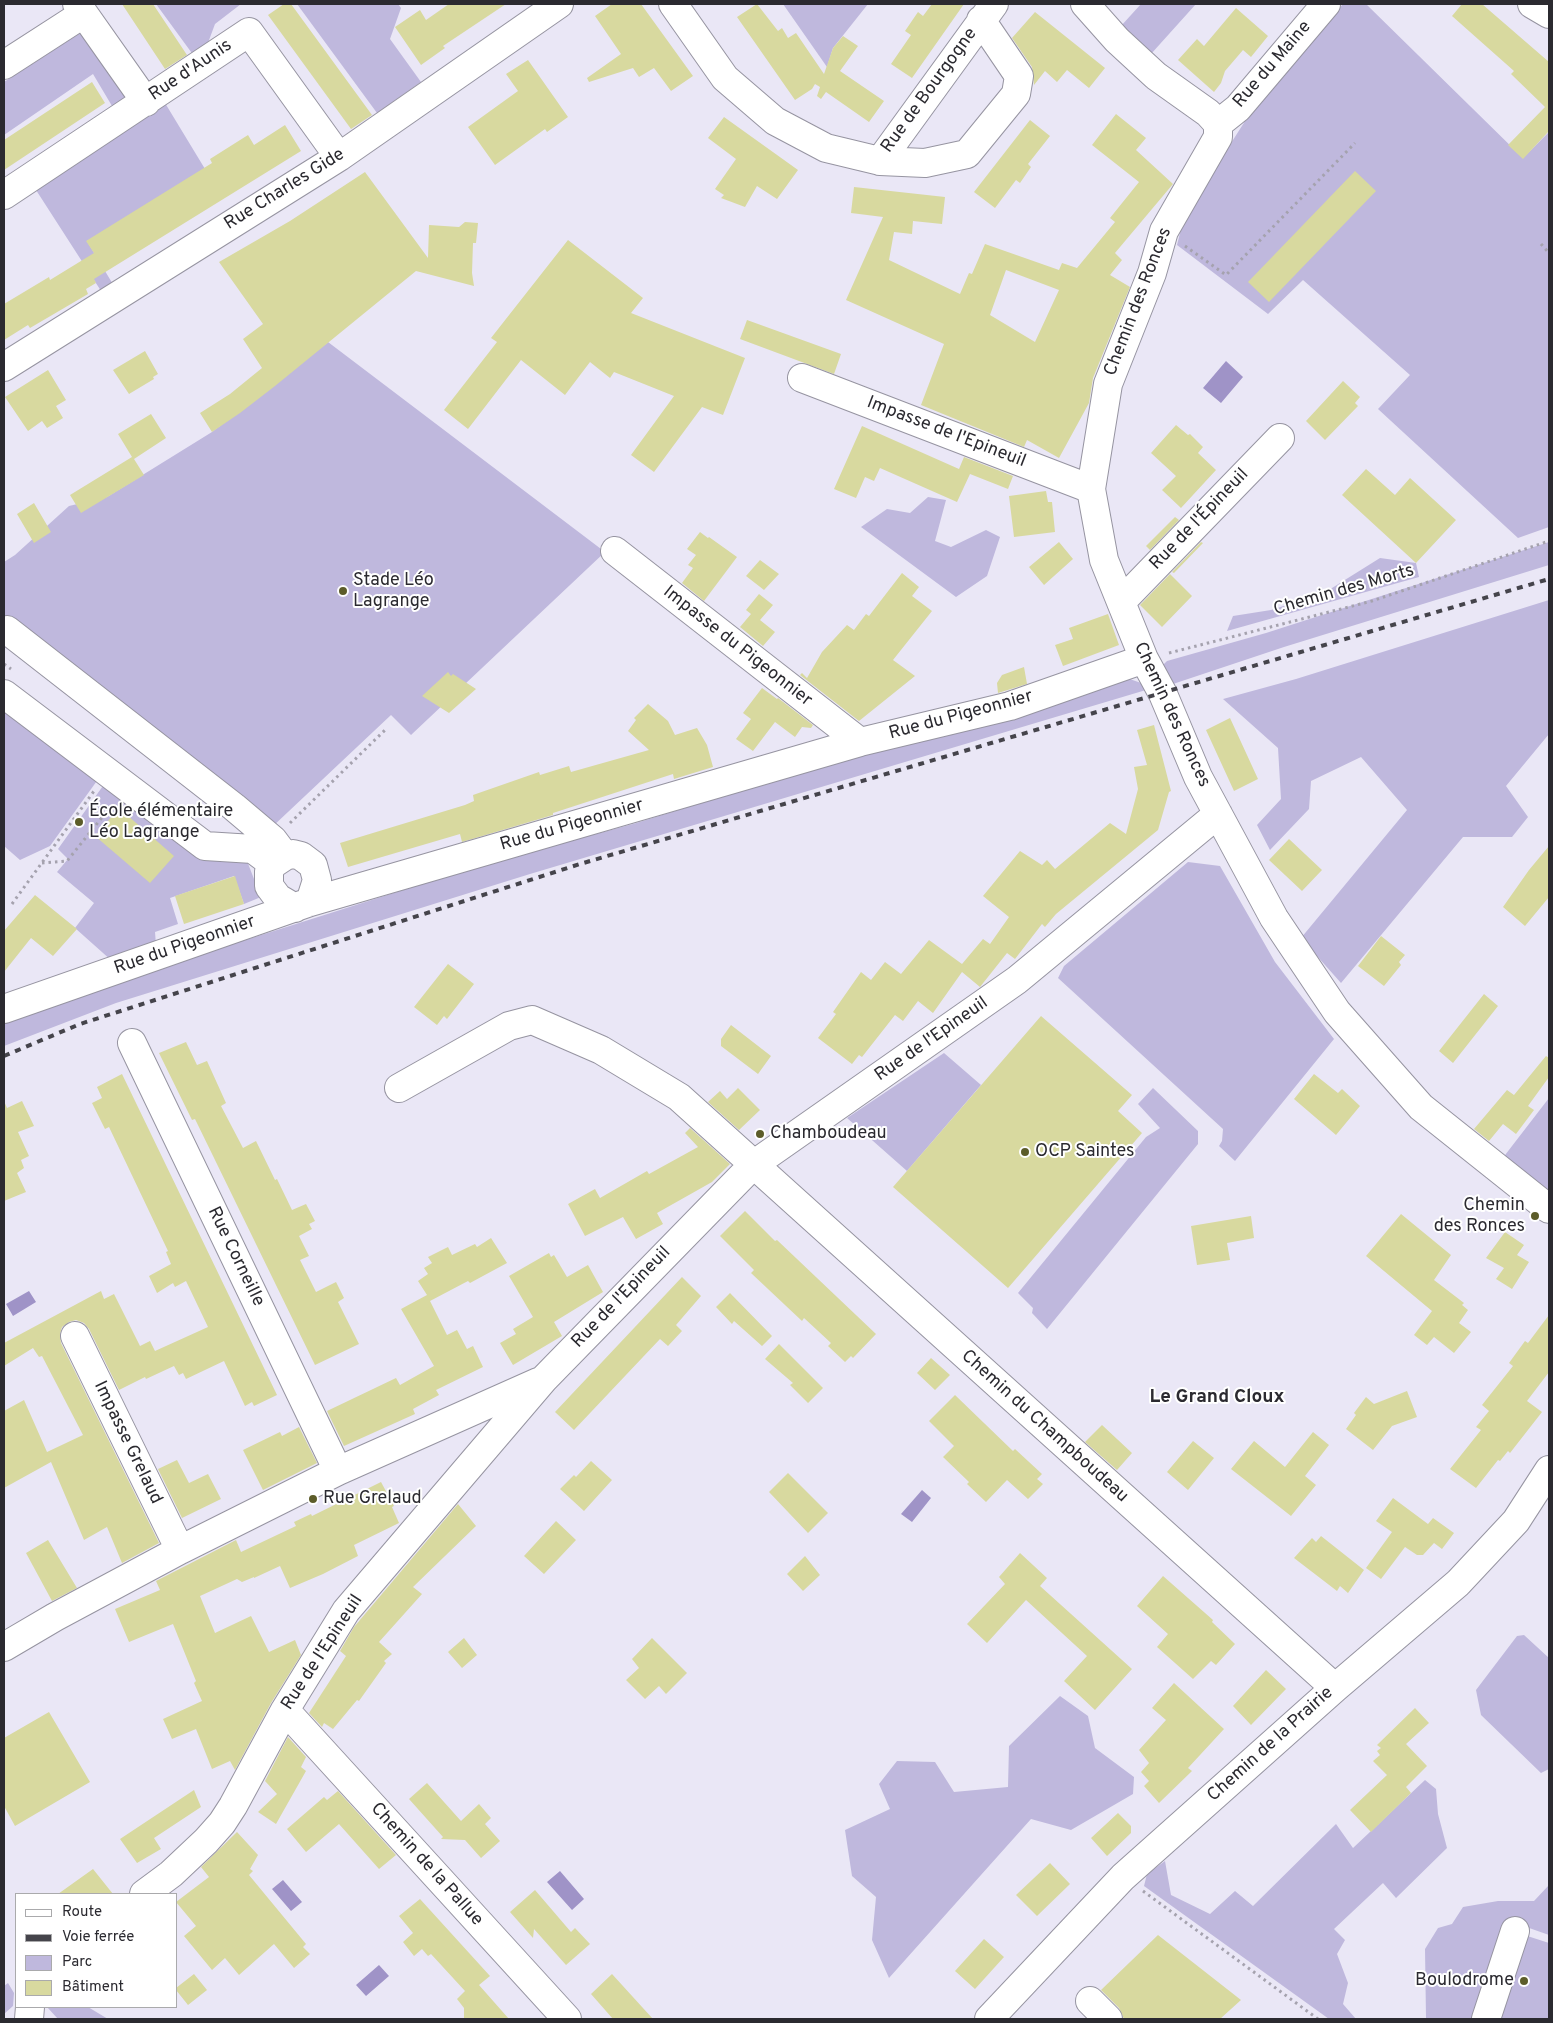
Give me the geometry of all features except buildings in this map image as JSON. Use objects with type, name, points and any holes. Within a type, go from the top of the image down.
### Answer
[{"type":"street","name":"Rue Charles Gide","points":[[4,366],[339,157],[560,4]]},
{"type":"street","name":"Rue de Bourgogne","points":[[674,4],[725,78],[775,121],[826,148],[880,161],[924,163],[967,154],[1016,94],[1019,76],[988,12],[880,161]]},
{"type":"street","points":[[1085,4],[1117,40],[1156,76],[1208,113],[1218,124]]},
{"type":"street","name":"Rue du Maine","points":[[1218,124],[1238,108],[1326,4]]},
{"type":"street","points":[[1532,4],[1549,14]]},
{"type":"street","points":[[4,66],[80,9],[146,102]]},
{"type":"street","name":"Rue d'Aunis","points":[[4,195],[249,32],[339,157]]},
{"type":"street","name":"Chemin des Ronces","points":[[1218,124],[1218,137],[1164,231],[1152,273],[1108,384],[1091,489],[1104,560],[1144,659],[1162,694],[1198,777],[1274,918],[1337,1012],[1421,1107],[1549,1209]]},
{"type":"street","name":"Impasse de l'Epineuil","points":[[802,378],[1091,489]]},
{"type":"street","name":"Rue de l'Épineuil","points":[[1120,602],[1280,438]]},
{"type":"street","name":"Impasse du Pigeonnier","points":[[615,551],[860,742]]},
{"type":"street","points":[[4,632],[7,630],[234,807],[277,853]]},
{"type":"street","name":"Rue du Pigeonnier","points":[[4,1009],[303,905],[860,742],[1010,706],[1144,659]]},
{"type":"street","points":[[4,694],[205,846],[253,849],[301,856],[313,865],[317,880],[303,905],[278,898],[272,893],[268,879],[277,853]]},
{"type":"street","name":"Rue de l'Epineuil","points":[[145,1893],[170,1874],[206,1841],[222,1822],[233,1806],[285,1710],[346,1611],[544,1379],[753,1165],[1017,980],[1218,814]]},
{"type":"street","name":"Chemin du Champboudeau","points":[[399,1088],[509,1026],[532,1020],[601,1050],[679,1097],[1335,1688]]},
{"type":"street","name":"Rue Corneille","points":[[132,1043],[338,1471]]},
{"type":"street","name":"Impasse Grelaud","points":[[75,1336],[180,1550]]},
{"type":"street","points":[[4,1647],[55,1617],[180,1550],[338,1471],[544,1379]]},
{"type":"street","name":"Chemin de la Prairie","points":[[989,2019],[1123,1877],[1335,1688],[1458,1583],[1516,1521],[1549,1470]]},
{"type":"street","name":"Chemin de la Pallue","points":[[285,1710],[567,2019]]},
{"type":"street","points":[[1486,2019],[1515,1931]]},
{"type":"path","points":[[1164,231],[1226,275],[1355,143]]},
{"type":"path","points":[[1541,244],[1549,253]]},
{"type":"path","name":"Chemin des Morts","points":[[1144,659],[1372,601],[1549,541]]},
{"type":"path","points":[[277,853],[385,730]]},
{"type":"path","points":[[42,863],[66,861],[118,780]]},
{"type":"path","points":[[12,904],[42,863],[118,780]]},
{"type":"path","points":[[1123,1877],[1318,2019]]},
{"type":"green space","points":[[156,4],[241,4],[215,24],[205,51],[194,56]]},
{"type":"green space","points":[[297,4],[398,4],[401,8],[390,39],[421,82],[377,113]]},
{"type":"green space","points":[[783,4],[868,4],[833,48],[827,67]]},
{"type":"green space","points":[[1141,4],[1196,4],[1151,54],[1121,26]]},
{"type":"green space","points":[[1343,4],[1366,4],[1523,158],[1549,132],[1549,527],[1518,538],[1378,409],[1410,375],[1303,280],[1268,314],[1177,245],[1184,217],[1254,107]]},
{"type":"green space","points":[[85,30],[131,99],[115,111],[93,74],[4,135],[4,82]]},
{"type":"green space","points":[[165,103],[222,197],[87,241],[114,286],[103,294],[36,190]]},
{"type":"green space","name":"Stade Léo Lagrange","points":[[328,342],[605,552],[411,735],[391,715],[271,828],[4,621],[4,562],[15,555],[69,506],[107,497],[212,432]]},
{"type":"green space","points":[[928,497],[946,500],[935,541],[951,547],[986,530],[1000,537],[987,576],[956,597],[861,527],[887,509],[910,513]]},
{"type":"green space","points":[[1549,542],[1549,565],[1284,647],[1173,684],[1169,681],[1163,665],[1167,661],[1266,633]]},
{"type":"green space","points":[[1380,558],[1416,563],[1419,577],[1227,631],[1233,616],[1271,610],[1324,593]]},
{"type":"green space","points":[[1549,600],[1549,734],[1506,786],[1528,817],[1512,837],[1463,837],[1341,983],[1301,938],[1407,810],[1361,757],[1311,781],[1309,809],[1270,850],[1257,825],[1281,799],[1278,748],[1223,699],[1296,679]]},
{"type":"green space","points":[[1124,677],[1141,683],[1146,690],[530,874],[116,1003],[4,1046],[4,1023],[113,982],[482,865],[633,824],[870,751]]},
{"type":"green space","points":[[4,704],[99,778],[50,846],[20,860],[4,846]]},
{"type":"green space","points":[[105,783],[205,860],[247,861],[261,897],[244,904],[234,876],[170,898],[178,924],[155,932],[156,945],[112,961],[75,928],[94,903],[57,872],[68,859],[58,849]]},
{"type":"green space","points":[[1188,862],[1220,866],[1275,962],[1334,1039],[1235,1161],[1219,1146],[1222,1141],[1223,1129],[1058,978],[1064,966]]},
{"type":"green space","points":[[944,1053],[981,1085],[907,1171],[847,1118]]},
{"type":"green space","points":[[1153,1088],[1198,1131],[1198,1144],[1047,1329],[1032,1313],[1033,1308],[1018,1293],[1146,1137],[1160,1128],[1138,1104]]},
{"type":"green space","points":[[1549,1098],[1549,1197],[1502,1159]]},
{"type":"green space","points":[[1524,1635],[1549,1658],[1549,1769],[1541,1773],[1481,1715],[1476,1690],[1517,1636]]},
{"type":"green space","points":[[1060,1696],[1088,1716],[1095,1748],[1134,1777],[1133,1794],[1071,1830],[1031,1819],[889,1978],[872,1940],[876,1897],[852,1876],[845,1830],[890,1809],[879,1784],[897,1761],[935,1762],[954,1792],[1008,1787],[1009,1746]]},
{"type":"green space","points":[[1425,1780],[1436,1789],[1438,1814],[1447,1848],[1396,1898],[1383,1883],[1334,1929],[1345,1940],[1337,1954],[1348,1983],[1343,2004],[1356,2019],[1329,2019],[1144,1886],[1147,1874],[1165,1861],[1171,1895],[1210,1914],[1235,1891],[1253,1906],[1336,1824],[1353,1848]]},
{"type":"green space","points":[[1549,1885],[1549,1935],[1515,1923],[1515,1932],[1549,1943],[1549,2019],[1424,2019],[1426,2018],[1425,1949],[1438,1928],[1452,1924],[1463,1907],[1498,1901],[1534,1901]]},
{"type":"green space","points":[[8,1983],[14,1993],[13,2006],[4,2014],[4,1986]]},
{"type":"green space","points":[[48,2008],[90,2008],[108,2019],[58,2019]]},
{"type":"shaded area","points":[[1226,361],[1243,377],[1221,403],[1203,388]]},
{"type":"shaded area","points":[[29,1291],[36,1302],[13,1316],[6,1304]]},
{"type":"shaded area","points":[[922,1490],[931,1498],[912,1522],[901,1514]]},
{"type":"shaded area","points":[[560,1871],[584,1899],[572,1910],[547,1882]]},
{"type":"shaded area","points":[[283,1880],[302,1902],[291,1911],[272,1889]]},
{"type":"shaded area","points":[[379,1965],[389,1976],[366,1996],[356,1985]]},
{"type":"railway","points":[[4,1056],[80,1024],[580,864],[1549,579]]},
{"type":"place","name":"Stade Léo Lagrange","points":[[343,591]]},
{"type":"place","name":"École élémentaire Léo Lagrange","points":[[79,822]]},
{"type":"place","name":"Chamboudeau","points":[[760,1134]]},
{"type":"place","name":"OCP Saintes","points":[[1025,1152]]},
{"type":"place","name":"Chemin des Ronces","points":[[1535,1216]]},
{"type":"place","name":"Rue Grelaud","points":[[313,1499]]},
{"type":"place","name":"Boulodrome","points":[[1524,1981]]},
{"type":"district","name":"Le Grand Cloux","points":[[1217,1398]]}]
